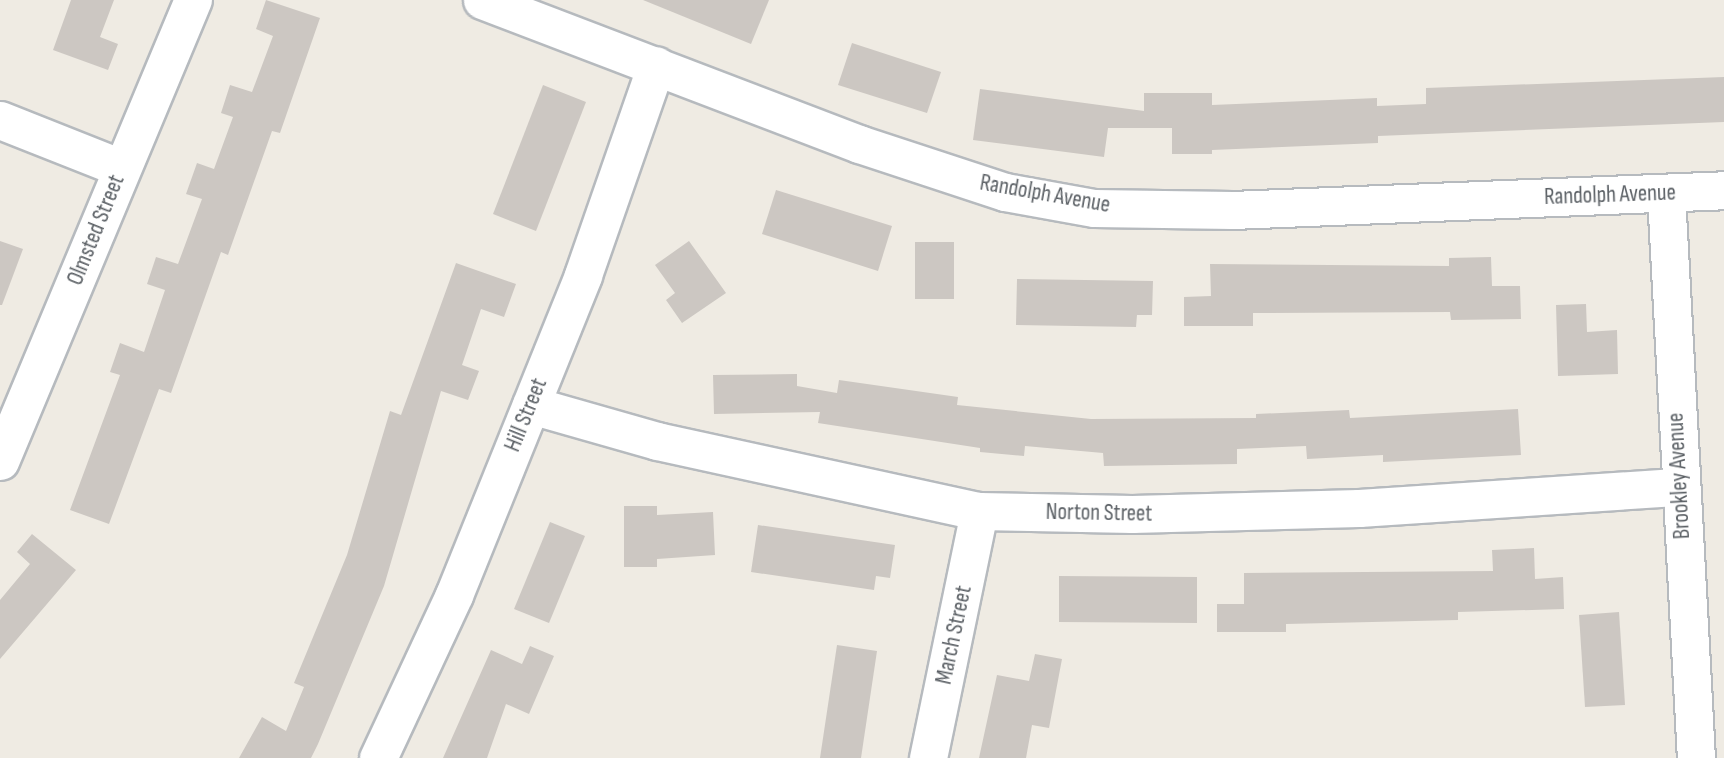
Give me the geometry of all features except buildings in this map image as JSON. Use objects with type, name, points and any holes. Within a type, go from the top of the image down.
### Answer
[{"type":"street","name":"Olmsted Street","points":[[0,461],[193,0]]},
{"type":"street","name":"Randolph Avenue","points":[[482,0],[859,144],[978,183],[1094,208],[1232,210],[1724,190]]},
{"type":"street","name":"Hill Street","points":[[377,758],[454,595],[531,405],[583,275],[656,65]]},
{"type":"street","points":[[0,120],[121,168]]},
{"type":"street","name":"Brookley Avenue","points":[[1666,194],[1679,487],[1696,758]]},
{"type":"street","name":"Norton Street","points":[[531,405],[657,441],[979,511],[1132,514],[1359,508],[1679,487]]},
{"type":"street","name":"March Street","points":[[928,758],[979,511]]}]
